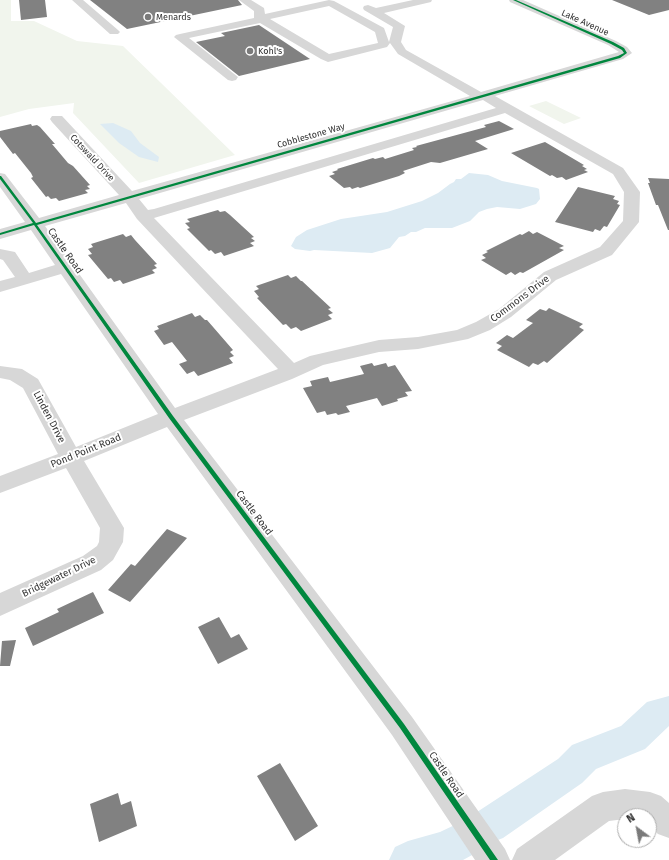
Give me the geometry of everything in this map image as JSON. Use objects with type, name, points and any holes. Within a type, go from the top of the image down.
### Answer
[{"type":"street","points":[[77,0],[114,32]]},
{"type":"street","points":[[244,0],[261,16],[328,58],[383,45],[384,43],[380,30],[330,3]]},
{"type":"street","points":[[232,77],[180,37],[261,16],[312,0]]},
{"type":"street","points":[[261,16],[343,0]]},
{"type":"street","points":[[353,15],[427,0]]},
{"type":"street","name":"Lake Avenue","points":[[514,0],[612,43],[623,49],[626,53]]},
{"type":"street","points":[[356,3],[374,11]]},
{"type":"street","name":"Commons Drive","points":[[171,417],[317,360],[379,346],[418,343],[461,335],[483,326],[505,313],[550,276],[606,251],[631,222],[632,192],[618,171],[508,108],[402,52],[395,42],[399,26],[374,11]]},
{"type":"street","name":"Cobblestone Way","points":[[0,234],[481,95],[619,57],[626,53]]},
{"type":"street","points":[[143,216],[508,108]]},
{"type":"street","name":"Cotswald Drive","points":[[57,120],[128,197]]},
{"type":"street","name":"Castle Road","points":[[0,177],[65,266],[171,417],[402,726],[494,860]]},
{"type":"street","points":[[128,197],[138,207],[143,216],[291,371]]},
{"type":"street","points":[[0,254],[9,256],[25,279]]},
{"type":"street","points":[[0,287],[65,266]]},
{"type":"street","name":"Linden Drive","points":[[0,372],[15,374],[31,384],[71,458]]},
{"type":"street","name":"Pond Point Road","points":[[0,485],[171,417]]},
{"type":"street","name":"Bridgewater Drive","points":[[0,605],[92,563],[105,553],[111,542],[112,528],[71,458]]},
{"type":"street","points":[[528,860],[603,807],[625,804],[650,807],[669,823]]},
{"type":"shaded area","points":[[0,0],[11,0],[11,21],[34,21],[77,41],[123,46],[235,155],[139,183],[73,113],[74,103],[29,109],[0,117]]},
{"type":"shaded area","points":[[546,101],[581,118],[564,124],[529,106]]},
{"type":"shaded area","points":[[113,123],[131,131],[140,143],[159,157],[158,162],[139,157],[119,143],[100,124]]},
{"type":"shaded area","points":[[469,173],[488,175],[502,181],[537,188],[539,189],[540,199],[536,204],[520,209],[497,207],[487,209],[479,212],[470,221],[452,228],[425,228],[416,232],[411,232],[405,236],[399,237],[390,248],[372,253],[310,251],[295,249],[291,246],[296,237],[307,230],[341,219],[387,212],[422,201],[438,193],[456,179],[461,179]]},
{"type":"building","points":[[19,0],[45,0],[47,17],[21,20]]},
{"type":"building","name":"Menards","points":[[90,0],[238,0],[242,5],[127,29]]},
{"type":"building","points":[[612,0],[669,0],[669,10],[649,15]]},
{"type":"building","name":"Kohl's","points":[[259,25],[310,59],[239,76],[196,42],[225,36],[221,33]]},
{"type":"building","points":[[499,121],[514,129],[475,141],[488,149],[440,163],[431,162],[403,171],[405,173],[399,176],[360,188],[344,188],[329,176],[335,174],[332,172],[338,170],[337,169],[373,158],[383,157],[385,159],[414,150],[412,148],[417,147],[416,146],[486,127],[484,125]]},
{"type":"building","points":[[31,124],[32,126],[37,125],[40,127],[55,144],[52,144],[68,163],[73,166],[90,185],[87,186],[90,189],[85,190],[88,193],[59,201],[56,198],[51,199],[48,196],[46,197],[31,178],[33,177],[31,173],[15,153],[13,154],[0,137],[0,131]]},
{"type":"building","points":[[545,142],[584,165],[582,166],[587,169],[584,170],[588,172],[566,180],[562,177],[557,178],[552,175],[550,176],[511,153]]},
{"type":"building","points":[[648,178],[669,179],[669,230],[658,205],[656,205],[648,183],[650,183]]},
{"type":"building","points":[[578,187],[615,196],[613,199],[619,201],[617,204],[620,205],[607,227],[604,226],[600,231],[595,229],[593,232],[555,222]]},
{"type":"building","points":[[218,210],[220,212],[225,211],[254,237],[251,238],[255,241],[250,243],[254,246],[224,256],[221,252],[215,254],[211,250],[209,251],[187,229],[190,228],[185,223],[190,222],[187,219]]},
{"type":"building","points":[[529,231],[533,234],[537,232],[564,246],[559,248],[564,250],[523,273],[520,272],[515,275],[511,272],[506,275],[481,260],[486,258],[482,255],[488,252],[486,251]]},
{"type":"building","points":[[123,234],[126,237],[131,235],[157,264],[154,265],[157,268],[152,270],[155,273],[123,284],[120,280],[114,282],[111,278],[108,279],[88,255],[92,254],[88,249],[93,247],[91,244]]},
{"type":"building","points":[[288,275],[291,278],[296,276],[331,308],[328,309],[333,313],[328,315],[332,319],[301,331],[296,327],[291,329],[286,324],[283,325],[257,298],[259,297],[254,291],[259,289],[256,286]]},
{"type":"building","points":[[549,308],[583,324],[579,327],[584,330],[547,363],[544,361],[538,365],[533,363],[529,367],[497,350],[502,346],[496,343],[507,335],[513,338],[533,323],[526,320],[540,309],[546,311]]},
{"type":"building","points":[[192,313],[195,317],[200,315],[207,320],[233,350],[230,352],[234,356],[229,358],[233,363],[198,376],[194,371],[187,374],[179,364],[187,361],[172,342],[164,345],[154,331],[159,329],[157,326]]},
{"type":"building","points":[[372,363],[374,366],[386,363],[388,367],[395,365],[412,391],[405,392],[408,396],[382,406],[377,398],[346,406],[350,412],[338,415],[336,413],[327,415],[325,411],[317,413],[303,388],[312,386],[310,381],[328,377],[330,382],[364,374],[360,366]]},
{"type":"building","points":[[167,529],[187,538],[130,602],[108,590],[131,564],[135,566]]},
{"type":"building","points":[[93,592],[104,613],[33,646],[25,628],[59,612],[57,609]]},
{"type":"building","points":[[219,617],[231,638],[239,634],[248,649],[218,664],[198,627]]},
{"type":"building","points":[[16,640],[10,666],[0,666],[2,641]]},
{"type":"building","points":[[280,763],[318,826],[295,841],[257,776]]},
{"type":"building","points":[[118,793],[121,805],[131,801],[137,826],[99,842],[90,804]]},
{"type":"waterway","points":[[490,825],[570,771],[584,757],[633,738],[659,713],[669,711]]},
{"type":"waterway","points":[[408,860],[446,849],[461,841]]},
{"type":"cycle path","points":[[0,234],[619,57],[626,53],[623,49],[612,43],[514,0]]},
{"type":"cycle path","points":[[0,177],[35,224],[171,417],[402,726],[494,860]]},
{"type":"place","name":"Menards","points":[[148,17]]},
{"type":"place","name":"Kohl's","points":[[250,51]]}]
